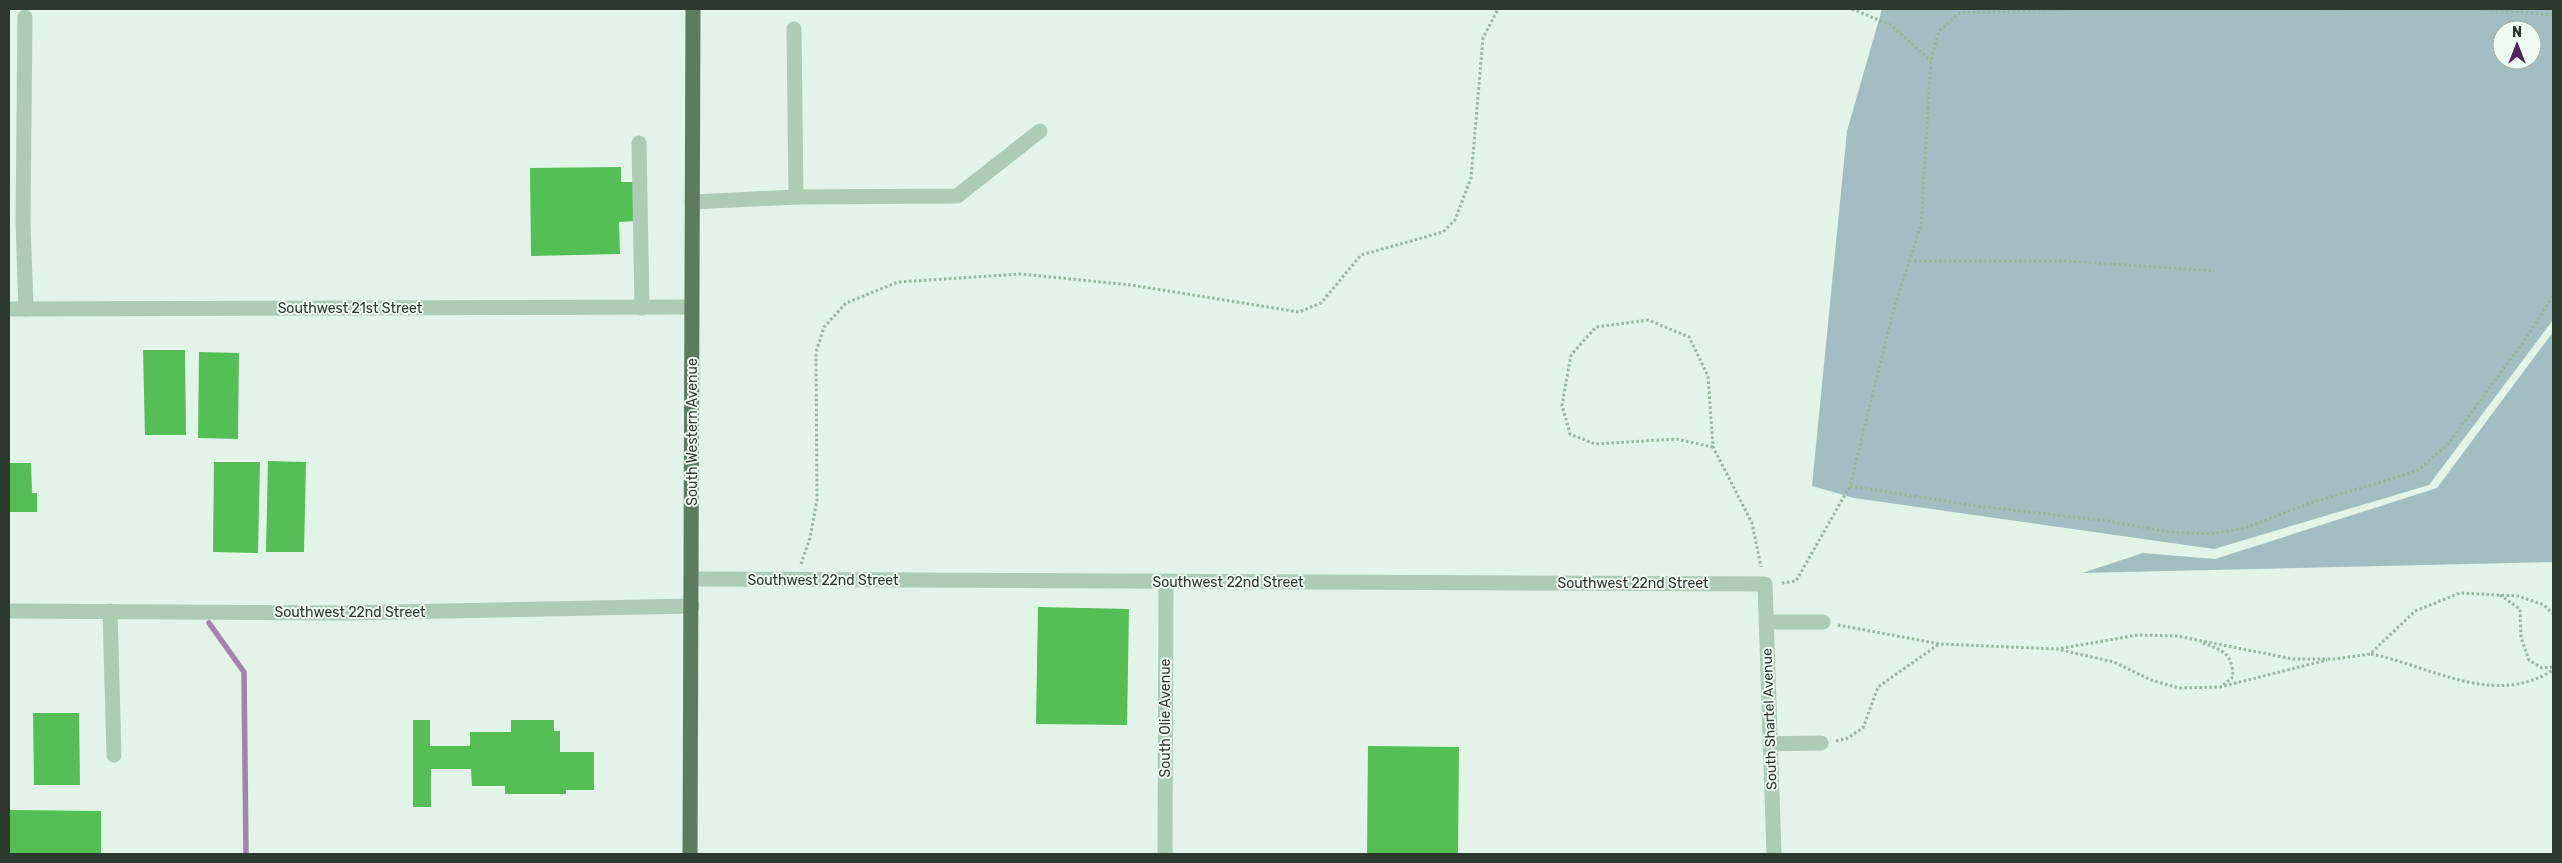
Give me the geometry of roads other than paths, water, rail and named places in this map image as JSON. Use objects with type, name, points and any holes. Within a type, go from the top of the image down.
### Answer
[{"type":"main road","name":"South Western Avenue","points":[[690,854],[692,9]]},
{"type":"street","points":[[25,17],[23,221],[26,309]]},
{"type":"street","points":[[794,29],[796,197]]},
{"type":"street","points":[[692,202],[796,197],[957,196],[1040,130]]},
{"type":"street","points":[[639,143],[642,308]]},
{"type":"street","name":"Southwest 21st Street","points":[[9,309],[692,307]]},
{"type":"street","name":"Southwest 22nd Street","points":[[692,579],[1765,584]]},
{"type":"street","name":"South Olie Avenue","points":[[1164,854],[1166,582]]},
{"type":"street","name":"South Shartel Avenue","points":[[1765,584],[1774,854]]},
{"type":"street","name":"Southwest 22nd Street","points":[[9,611],[341,613],[692,606]]},
{"type":"street","points":[[110,611],[114,755]]},
{"type":"street","points":[[1766,622],[1823,622]]},
{"type":"street","points":[[1770,744],[1820,743]]},
{"type":"waterway","points":[[209,623],[244,672],[246,854]]}]
